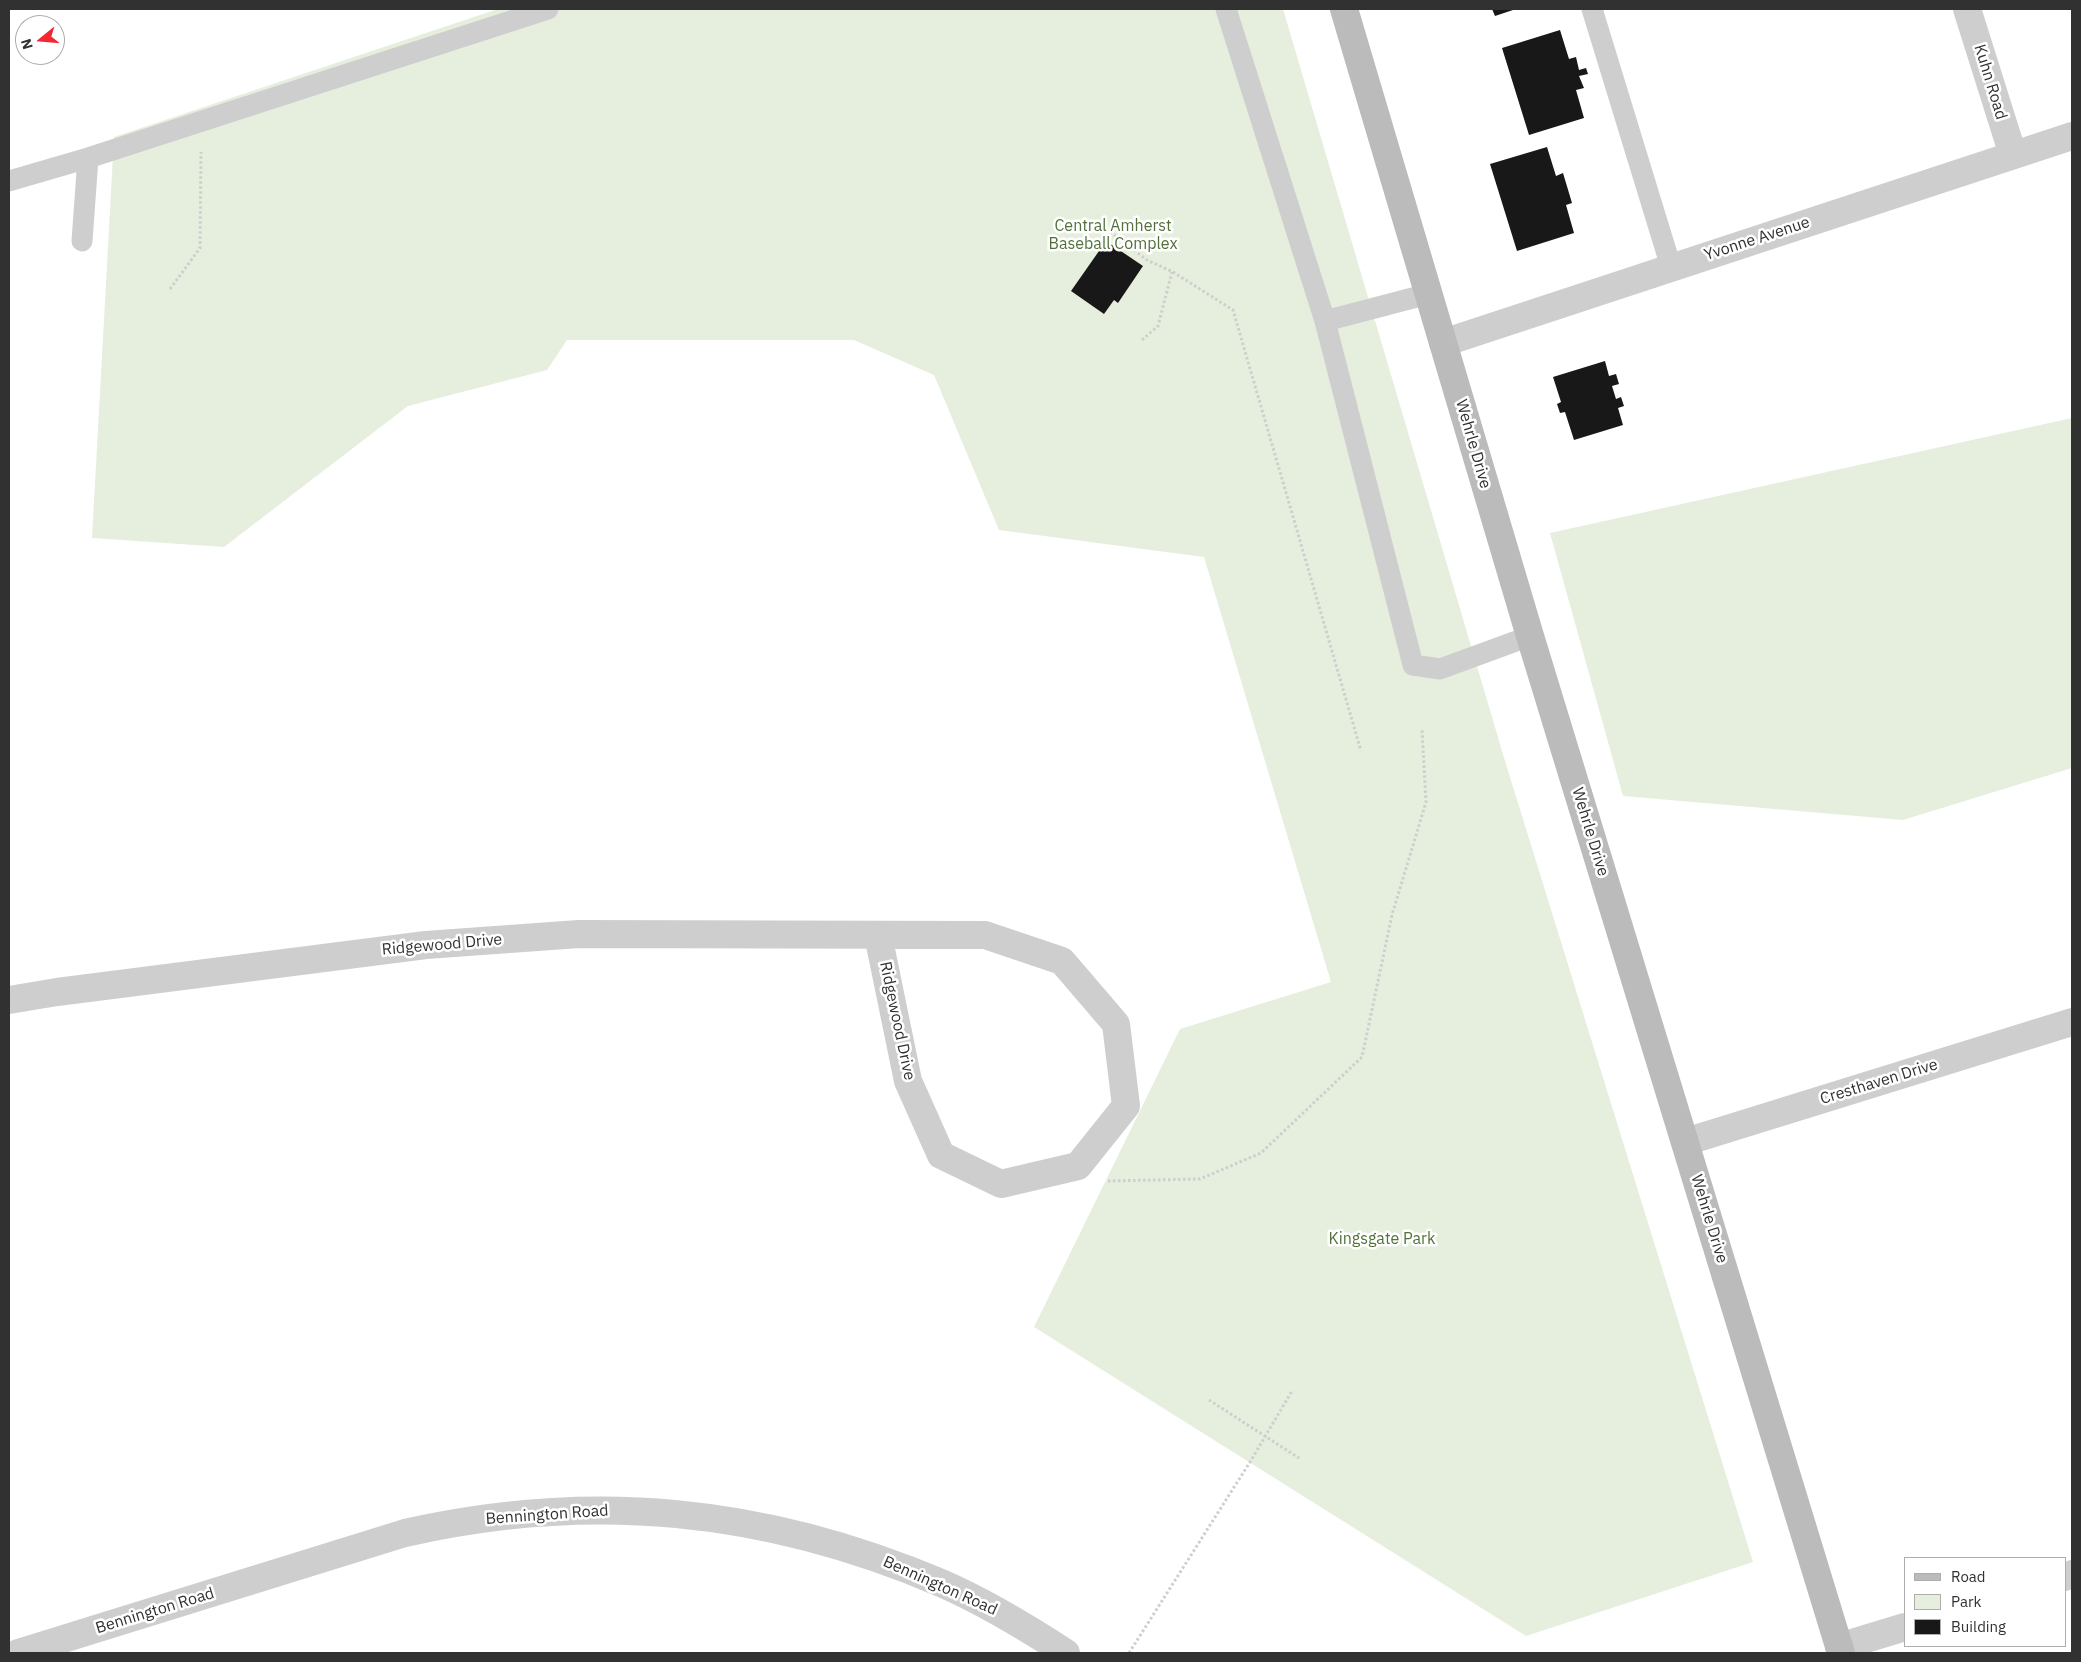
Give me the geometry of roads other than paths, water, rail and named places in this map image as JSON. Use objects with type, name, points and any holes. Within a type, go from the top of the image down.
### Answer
[{"type":"street","name":"Wehrle Drive","points":[[1344,9],[1530,636],[1840,1650]]},
{"type":"street","name":"Kuhn Road","points":[[1967,9],[2013,155]]},
{"type":"street","name":"Yvonne Avenue","points":[[1443,343],[2072,136]]},
{"type":"street","name":"Ridgewood Drive","points":[[9,1000],[57,992],[426,945],[579,934],[985,935],[1062,961],[1116,1024],[1126,1106],[1078,1166],[1001,1184],[941,1155],[908,1081],[878,935]]},
{"type":"street","name":"Cresthaven Drive","points":[[1686,1142],[2072,1022]]},
{"type":"street","name":"Bennington Road","points":[[18,1653],[405,1533],[433,1526],[519,1513],[605,1510],[692,1514],[778,1529],[861,1552],[942,1584],[1019,1623],[1066,1653]]},
{"type":"street","points":[[1840,1650],[1904,1627]]},
{"type":"lane","points":[[9,181],[202,122],[548,9]]},
{"type":"lane","points":[[1226,9],[1325,321],[1413,664],[1440,668],[1530,636]]},
{"type":"lane","points":[[1592,9],[1671,267]]},
{"type":"lane","points":[[82,241],[88,158]]},
{"type":"lane","points":[[1325,321],[1428,294]]},
{"type":"park label","name":"Central Amherst Baseball Complex","points":[[1113,235]]},
{"type":"park label","name":"Kingsgate Park","points":[[1382,1239]]}]
